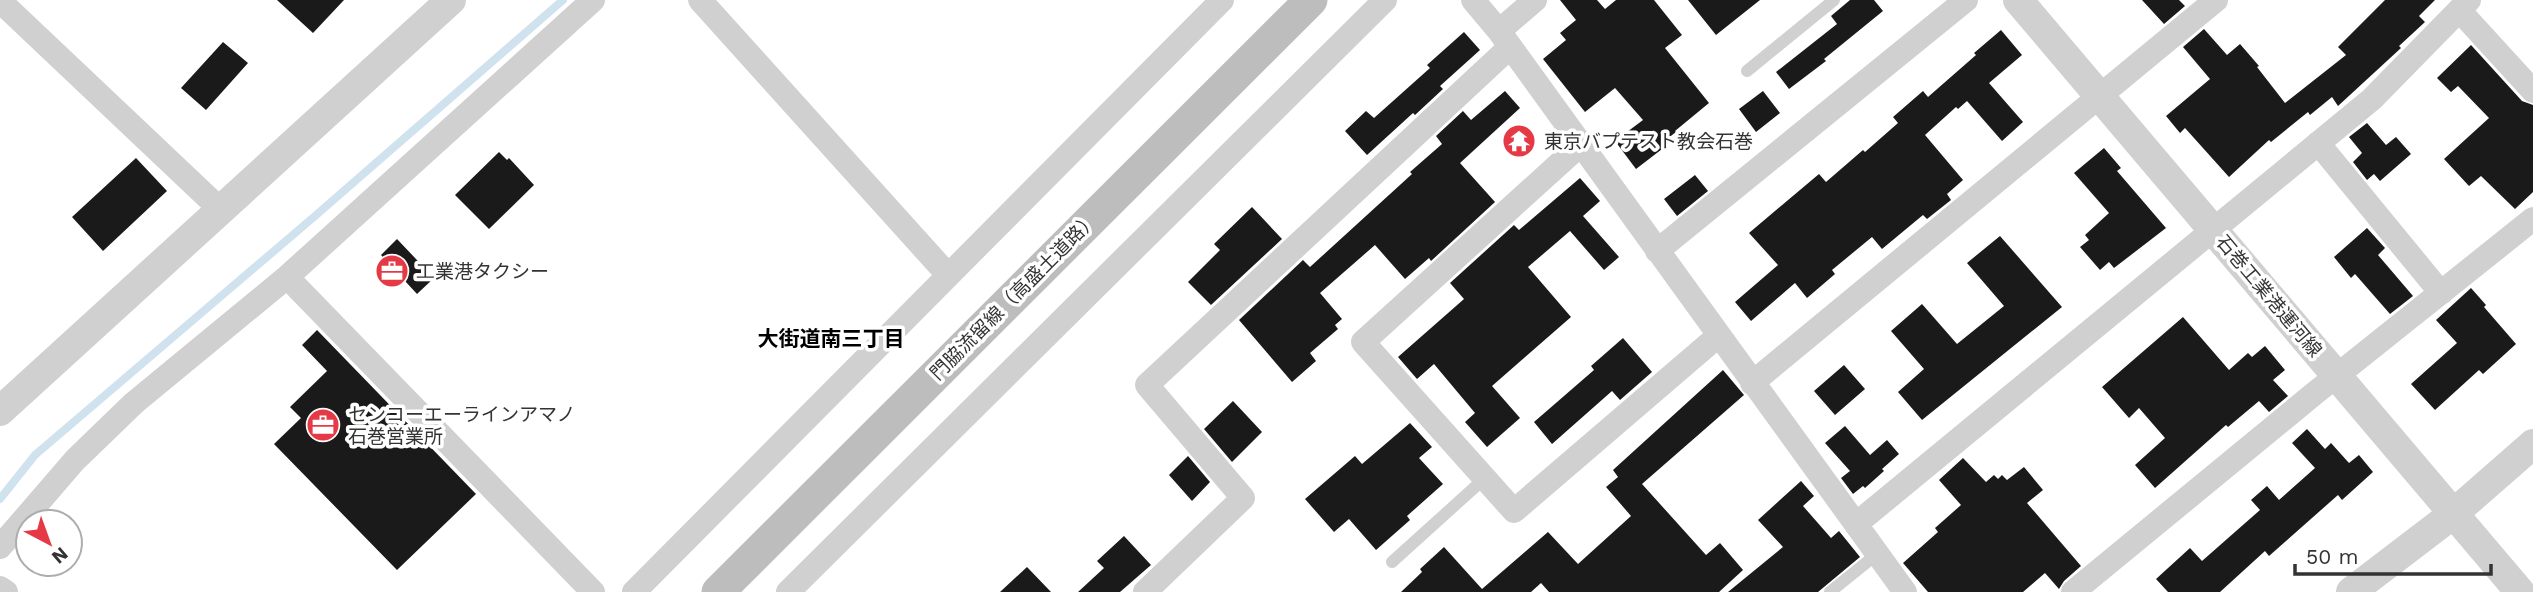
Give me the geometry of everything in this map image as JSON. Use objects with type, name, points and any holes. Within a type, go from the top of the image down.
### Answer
[{"type":"main road","name":"門脇流留線（高盛土道路）","points":[[718,592],[1311,0]]},
{"type":"street","points":[[0,411],[452,0]]},
{"type":"street","points":[[0,547],[75,460],[134,403],[287,277],[593,0]]},
{"type":"street","points":[[700,0],[948,275]]},
{"type":"street","points":[[634,592],[1222,0]]},
{"type":"street","points":[[788,592],[1385,0]]},
{"type":"street","points":[[1473,0],[1905,592]]},
{"type":"street","points":[[1145,592],[1243,498],[1147,385],[1504,39],[1535,0]]},
{"type":"street","points":[[1657,251],[1966,0]]},
{"type":"street","name":"石巻工業港運河線","points":[[2018,0],[2520,592]]},
{"type":"street","points":[[1752,383],[2216,0]]},
{"type":"street","points":[[0,1],[222,211]]},
{"type":"street","points":[[1856,524],[2372,99],[2464,5],[2533,90]]},
{"type":"street","points":[[2318,143],[2441,293]]},
{"type":"street","points":[[1580,145],[1363,342],[1514,511],[1718,336]]},
{"type":"street","points":[[2073,592],[2441,293],[2527,234]]},
{"type":"street","points":[[287,277],[593,592]]},
{"type":"street","points":[[2351,592],[2453,514],[2533,444]]},
{"type":"street","points":[[0,588],[6,592]]},
{"type":"lane","points":[[1747,71],[1833,0]]},
{"type":"lane","points":[[1392,562],[1485,478]]},
{"type":"lane","points":[[1830,592],[1877,554]]},
{"type":"building","points":[[277,0],[344,0],[313,33]]},
{"type":"building","points":[[1560,0],[1597,0],[1605,9],[1616,0],[1654,0],[1682,35],[1665,48],[1709,103],[1663,142],[1666,146],[1636,169],[1615,141],[1643,120],[1615,88],[1585,112],[1543,59],[1566,40],[1560,33],[1576,20]]},
{"type":"building","points":[[1688,0],[1760,0],[1716,35]]},
{"type":"building","points":[[1850,0],[1874,0],[1883,11],[1789,89],[1776,72],[1837,24],[1831,16]]},
{"type":"building","points":[[2142,0],[2179,0],[2185,6],[2164,24]]},
{"type":"building","points":[[2385,0],[2435,0],[2419,16],[2425,22],[2338,106],[2332,97],[2310,115],[2308,112],[2271,142],[2269,140],[2229,177],[2185,128],[2180,133],[2166,116],[2210,79],[2183,47],[2204,29],[2227,55],[2240,44],[2285,103],[2346,55],[2338,47]]},
{"type":"building","points":[[2001,30],[2022,55],[1989,83],[2023,122],[2002,141],[1967,101],[1958,109],[1956,107],[1925,135],[1963,180],[1947,194],[1951,200],[1927,219],[1923,215],[1882,249],[1872,237],[1832,270],[1835,274],[1807,298],[1795,283],[1751,321],[1735,302],[1778,265],[1749,233],[1819,174],[1826,182],[1863,150],[1865,152],[1898,123],[1893,117],[1923,91],[1928,97]]},
{"type":"building","points":[[1464,32],[1480,50],[1440,86],[1443,89],[1367,155],[1345,131],[1366,111],[1374,118],[1430,68],[1427,65]]},
{"type":"building","points":[[223,42],[248,63],[206,110],[181,88]]},
{"type":"building","points":[[2471,45],[2522,101],[2533,105],[2533,192],[2515,209],[2481,176],[2469,186],[2444,159],[2489,118],[2458,86],[2451,92],[2437,78]]},
{"type":"building","points":[[1505,91],[1520,108],[1460,163],[1495,202],[1431,261],[1429,258],[1405,279],[1375,245],[1320,293],[1342,319],[1335,325],[1338,329],[1310,353],[1316,361],[1292,382],[1239,320],[1303,260],[1310,267],[1412,174],[1410,172],[1442,144],[1436,136],[1463,111],[1471,120]]},
{"type":"building","points":[[1763,91],[1780,113],[1756,132],[1739,109]]},
{"type":"building","points":[[2367,123],[2386,145],[2396,137],[2411,154],[2380,181],[2374,174],[2367,180],[2353,162],[2362,153],[2349,137]]},
{"type":"building","points":[[2104,148],[2121,168],[2117,171],[2166,228],[2114,268],[2109,262],[2100,270],[2080,247],[2089,240],[2085,235],[2109,213],[2074,173]]},
{"type":"building","points":[[499,152],[507,160],[509,158],[534,185],[489,229],[455,195]]},
{"type":"building","points":[[136,158],[167,191],[103,251],[72,217]]},
{"type":"building","points":[[1695,175],[1708,191],[1677,216],[1664,199]]},
{"type":"building","points":[[1580,178],[1600,201],[1583,216],[1619,257],[1604,270],[1570,231],[1528,267],[1571,317],[1492,386],[1520,418],[1487,447],[1465,422],[1475,413],[1434,364],[1417,379],[1398,357],[1464,299],[1450,283],[1514,225],[1519,230]]},
{"type":"building","points":[[1252,207],[1282,239],[1211,305],[1188,282],[1220,250],[1214,244]]},
{"type":"building","points":[[2367,228],[2385,248],[2378,255],[2413,296],[2390,314],[2355,274],[2351,278],[2334,257]]},
{"type":"building","points":[[2000,236],[2062,307],[1922,420],[1898,392],[1924,369],[1891,331],[1922,304],[1957,344],[2004,306],[1967,263]]},
{"type":"building","points":[[397,239],[434,278],[417,294],[381,255]]},
{"type":"building","points":[[2471,288],[2516,344],[2483,374],[2479,370],[2435,410],[2411,384],[2457,343],[2436,320]]},
{"type":"building","points":[[2183,317],[2229,370],[2248,353],[2252,357],[2265,346],[2285,370],[2273,380],[2288,396],[2269,412],[2259,401],[2228,427],[2226,425],[2155,488],[2135,465],[2165,438],[2139,408],[2129,418],[2102,387]]},
{"type":"building","points":[[317,330],[476,494],[397,570],[274,444],[301,418],[290,407],[327,371],[302,345]]},
{"type":"building","points":[[1623,338],[1652,372],[1620,400],[1612,391],[1552,444],[1534,422],[1594,370],[1591,366]]},
{"type":"building","points":[[1844,365],[1865,389],[1835,415],[1814,391]]},
{"type":"building","points":[[1723,370],[1744,395],[1642,484],[1706,555],[1720,543],[1743,570],[1719,592],[1549,592],[1541,583],[1531,592],[1401,592],[1422,572],[1420,569],[1444,547],[1482,589],[1548,532],[1578,564],[1631,516],[1606,487],[1618,477],[1613,470]]},
{"type":"building","points":[[1233,401],[1262,432],[1232,462],[1204,429]]},
{"type":"building","points":[[1410,423],[1432,447],[1419,458],[1443,484],[1407,516],[1410,520],[1376,550],[1349,519],[1334,532],[1305,499],[1355,456],[1362,464]]},
{"type":"building","points":[[1845,426],[1870,455],[1887,440],[1899,454],[1865,488],[1863,486],[1853,494],[1841,478],[1850,471],[1825,443]]},
{"type":"building","points":[[2307,429],[2325,449],[2331,443],[2349,463],[2359,455],[2373,472],[2342,500],[2338,495],[2269,556],[2265,551],[2220,592],[2168,592],[2156,579],[2190,548],[2202,561],[2260,510],[2251,500],[2267,486],[2279,500],[2315,468],[2292,443]]},
{"type":"building","points":[[1188,456],[1210,482],[1192,501],[1169,475]]},
{"type":"building","points":[[1963,458],[1986,482],[1994,475],[1998,479],[2002,475],[2007,480],[2024,467],[2043,490],[2027,503],[2081,566],[2059,589],[2045,573],[2023,592],[1928,592],[1903,563],[1938,532],[1935,528],[1961,505],[1939,480]]},
{"type":"building","points":[[1801,481],[1814,496],[1803,506],[1831,538],[1839,531],[1860,557],[1818,592],[1728,592],[1783,547],[1758,520]]},
{"type":"building","points":[[1124,536],[1151,565],[1120,592],[1078,592],[1104,568],[1097,561]]},
{"type":"building","points":[[1027,567],[1051,592],[1000,592]]},
{"type":"waterway","points":[[0,499],[35,455],[563,0]]},
{"type":"place","name":"東京バプテスト教会石巻","points":[[1519,141]]},
{"type":"place","name":"工業港タクシー","points":[[392,271]]},
{"type":"place","name":"センコーエーラインアマノ 石巻営業所","points":[[323,425]]},
{"type":"district","name":"大街道南三丁目","points":[[831,338]]}]
